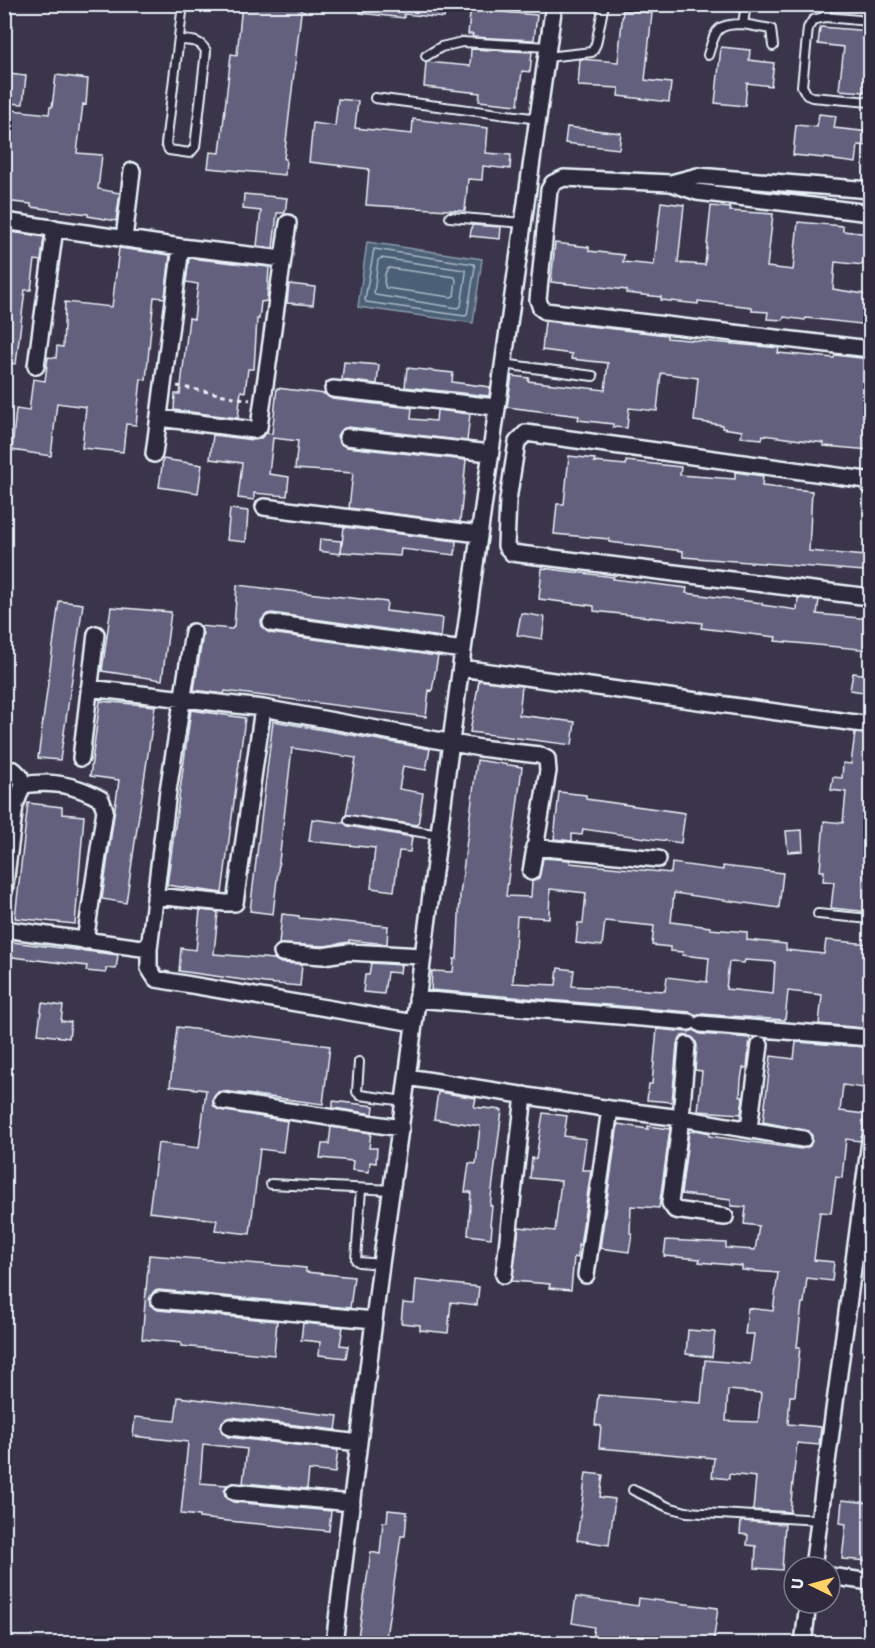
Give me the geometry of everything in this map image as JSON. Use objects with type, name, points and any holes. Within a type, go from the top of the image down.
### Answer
[{"type":"street","points":[[334,1644],[381,1264],[393,1190],[463,650],[554,4]]},
{"type":"street","points":[[124,239],[132,171]]},
{"type":"street","points":[[671,183],[698,176],[870,190]]},
{"type":"street","points":[[870,213],[697,192],[671,183],[564,178],[553,183],[549,190],[538,300],[545,311],[870,349]]},
{"type":"street","points":[[4,221],[181,247],[283,259]]},
{"type":"street","points":[[159,418],[254,430],[260,424],[288,223]]},
{"type":"street","points":[[36,366],[55,228]]},
{"type":"street","points":[[154,454],[181,247]]},
{"type":"street","points":[[333,388],[496,407]]},
{"type":"street","points":[[869,482],[526,432],[518,442],[508,500],[506,546],[512,553],[532,556],[870,597]]},
{"type":"street","points":[[347,437],[490,453]]},
{"type":"street","points":[[264,507],[479,534]]},
{"type":"street","points":[[271,623],[463,650]]},
{"type":"street","points":[[192,632],[168,790],[155,896],[149,949],[151,975],[156,979],[414,1023]]},
{"type":"street","points":[[81,758],[96,634]]},
{"type":"street","points":[[461,668],[870,725]]},
{"type":"street","points":[[89,688],[263,708],[452,743],[539,755],[547,759],[548,771],[531,872]]},
{"type":"street","points":[[155,896],[235,903],[263,708]]},
{"type":"street","points":[[4,769],[14,770],[20,776],[23,784],[15,804],[4,892]]},
{"type":"street","points":[[23,784],[48,782],[76,787],[101,799],[105,810],[85,941]]},
{"type":"street","points":[[534,847],[658,859]]},
{"type":"street","points":[[4,929],[149,949]]},
{"type":"street","points":[[282,953],[324,956],[349,952],[423,956]]},
{"type":"street","points":[[417,999],[870,1038]]},
{"type":"street","points":[[687,1045],[681,1118],[669,1200],[671,1207],[675,1210],[725,1217]]},
{"type":"street","points":[[749,1128],[760,1045]]},
{"type":"street","points":[[407,1077],[749,1128],[803,1139]]},
{"type":"street","points":[[504,1275],[524,1095]]},
{"type":"street","points":[[222,1101],[401,1128]]},
{"type":"street","points":[[586,1275],[610,1109]]},
{"type":"street","points":[[815,1555],[870,1141]]},
{"type":"street","points":[[159,1300],[374,1320]]},
{"type":"street","points":[[230,1427],[358,1443]]},
{"type":"street","points":[[234,1492],[351,1503]]},
{"type":"street","points":[[842,1578],[870,1582]]},
{"type":"street","points":[[803,1644],[807,1615]]},
{"type":"lane","points":[[180,40],[195,41],[202,44],[206,51],[195,147],[190,153],[169,150],[166,144],[183,4]]},
{"type":"lane","points":[[426,56],[441,47],[462,42],[548,52],[592,52],[596,44],[604,4]]},
{"type":"lane","points":[[640,4],[658,6],[669,4]]},
{"type":"lane","points":[[743,24],[746,4]]},
{"type":"lane","points":[[825,17],[827,4]]},
{"type":"lane","points":[[870,21],[825,17],[813,20],[808,28],[802,86],[807,96],[870,102]]},
{"type":"lane","points":[[708,55],[715,33],[719,27],[726,24],[743,24],[771,29],[773,46]]},
{"type":"lane","points":[[375,98],[538,119]]},
{"type":"lane","points":[[450,217],[523,223]]},
{"type":"lane","points":[[503,364],[593,376]]},
{"type":"lane","points":[[349,820],[439,835]]},
{"type":"lane","points":[[818,914],[870,919]]},
{"type":"lane","points":[[359,1062],[357,1092],[360,1095],[404,1101]]},
{"type":"lane","points":[[271,1184],[393,1190]]},
{"type":"lane","points":[[361,1189],[356,1260],[381,1264]]},
{"type":"lane","points":[[633,1490],[668,1507],[686,1512],[820,1520]]},
{"type":"path","points":[[164,383],[263,402]]},
{"type":"water","points":[[367,242],[482,259],[473,323],[358,307]]},
{"type":"building","points":[[242,4],[302,4],[284,159],[286,159],[285,175],[208,168],[210,152],[220,153],[231,54],[237,55]]},
{"type":"building","points":[[360,4],[446,4],[444,18],[404,14],[404,18],[360,13]]},
{"type":"building","points":[[471,5],[490,7],[490,11],[537,15],[534,40],[472,37],[473,34],[468,34]]},
{"type":"building","points":[[623,10],[652,13],[645,80],[671,83],[669,102],[618,96],[619,88],[578,86],[580,59],[618,62]]},
{"type":"building","points":[[820,27],[870,31],[865,92],[839,90],[844,47],[818,44]]},
{"type":"building","points":[[721,47],[750,50],[749,60],[774,63],[771,86],[747,83],[745,106],[715,103]]},
{"type":"building","points":[[471,49],[532,52],[530,72],[522,71],[518,105],[479,101],[480,93],[424,87],[426,62],[470,66]]},
{"type":"building","points":[[9,74],[26,76],[23,104],[6,103]]},
{"type":"building","points":[[56,75],[88,79],[86,105],[83,104],[77,153],[102,155],[98,189],[120,193],[116,221],[88,216],[88,214],[4,201],[4,179],[12,110],[49,114]]},
{"type":"building","points":[[338,99],[358,101],[355,128],[412,134],[413,119],[488,128],[486,153],[511,155],[510,169],[483,166],[482,180],[468,179],[465,211],[366,205],[369,169],[309,162],[313,123],[335,126]]},
{"type":"building","points":[[819,114],[836,116],[834,128],[870,132],[870,146],[858,145],[856,163],[793,155],[796,125],[817,127]]},
{"type":"building","points":[[567,127],[621,133],[619,149],[565,143]]},
{"type":"building","points":[[244,194],[287,198],[285,213],[277,213],[273,248],[257,246],[261,211],[243,209]]},
{"type":"building","points":[[661,202],[684,205],[678,263],[705,265],[711,206],[731,208],[730,211],[773,214],[767,267],[793,270],[798,222],[843,226],[843,231],[870,234],[870,261],[863,260],[863,265],[835,262],[833,289],[870,295],[870,325],[806,318],[805,320],[784,317],[783,320],[767,319],[768,312],[752,311],[752,307],[698,301],[698,304],[661,300],[661,297],[626,293],[627,290],[551,282],[555,243],[589,247],[589,251],[624,255],[623,262],[654,265]]},
{"type":"building","points":[[472,225],[501,227],[500,239],[470,236]]},
{"type":"building","points":[[4,231],[44,237],[41,261],[35,260],[31,290],[25,290],[16,364],[4,362]]},
{"type":"building","points":[[119,248],[170,255],[165,298],[154,297],[146,380],[141,379],[136,425],[126,424],[123,452],[82,448],[86,407],[57,403],[51,456],[12,450],[16,409],[29,411],[33,379],[45,381],[48,357],[56,358],[57,346],[63,347],[65,302],[112,307]]},
{"type":"building","points":[[189,258],[269,267],[267,301],[261,302],[259,319],[257,319],[254,369],[248,369],[245,392],[241,391],[238,418],[174,410],[175,394],[180,394],[189,318],[194,319],[198,284],[186,282]]},
{"type":"building","points":[[289,284],[315,287],[313,305],[287,303]]},
{"type":"building","points":[[545,321],[667,335],[667,338],[779,348],[778,353],[870,359],[870,450],[824,446],[824,443],[763,435],[762,439],[741,437],[742,431],[694,421],[698,378],[661,373],[657,411],[629,408],[627,428],[578,420],[579,416],[507,407],[512,376],[529,378],[528,381],[605,390],[608,363],[571,359],[572,354],[542,350]]},
{"type":"building","points":[[344,362],[379,365],[377,384],[342,380]]},
{"type":"building","points":[[407,368],[453,373],[452,382],[490,387],[489,396],[405,387]]},
{"type":"building","points":[[277,388],[325,394],[332,399],[412,408],[411,419],[436,421],[437,410],[470,414],[467,441],[348,427],[340,431],[337,436],[341,444],[346,447],[466,460],[460,522],[349,508],[353,473],[295,469],[298,441],[273,438],[269,474],[289,477],[287,496],[254,493],[254,500],[238,498],[242,463],[210,459],[213,435],[253,440],[260,439],[266,433],[272,434]]},
{"type":"building","points":[[569,456],[595,459],[594,462],[626,465],[626,461],[681,467],[680,475],[735,479],[735,472],[763,476],[762,486],[812,491],[809,551],[866,556],[864,571],[683,557],[683,551],[609,542],[609,539],[554,534],[557,504],[564,504]]},
{"type":"building","points":[[163,459],[202,465],[198,493],[159,487]]},
{"type":"building","points":[[230,509],[248,511],[246,542],[227,540]]},
{"type":"building","points":[[344,527],[456,541],[455,555],[401,549],[400,556],[341,552]]},
{"type":"building","points":[[320,539],[341,541],[340,554],[319,551]]},
{"type":"building","points":[[542,568],[687,588],[686,593],[797,610],[798,598],[819,600],[817,614],[870,619],[870,650],[775,641],[776,637],[701,628],[702,623],[594,611],[594,606],[539,599]]},
{"type":"building","points":[[237,585],[387,602],[386,611],[443,618],[441,637],[272,613],[267,614],[261,621],[262,627],[270,633],[438,656],[432,691],[429,690],[426,717],[225,691],[224,694],[194,690],[203,634],[200,626],[232,629]]},
{"type":"building","points":[[59,601],[83,604],[60,760],[38,758]]},
{"type":"building","points":[[111,607],[171,612],[162,680],[102,671]]},
{"type":"building","points":[[521,613],[545,617],[542,639],[517,635]]},
{"type":"building","points":[[853,673],[870,675],[870,693],[850,690]]},
{"type":"building","points":[[479,680],[522,686],[519,715],[575,722],[572,745],[470,732]]},
{"type":"building","points":[[100,701],[155,706],[126,903],[102,899],[119,780],[90,776]]},
{"type":"building","points":[[191,710],[245,718],[222,893],[167,885]]},
{"type":"building","points":[[273,721],[430,749],[426,770],[403,766],[399,789],[423,793],[418,825],[346,815],[356,758],[292,748],[273,914],[250,911]]},
{"type":"building","points":[[855,733],[870,735],[870,912],[831,908],[834,882],[823,881],[824,871],[820,871],[824,821],[843,823],[846,792],[831,790],[833,777],[842,778],[843,763],[851,764]]},
{"type":"building","points":[[477,760],[522,767],[506,896],[531,897],[532,881],[539,878],[543,858],[570,860],[570,863],[671,873],[672,863],[723,870],[723,866],[783,873],[779,908],[674,893],[671,922],[710,927],[710,929],[747,932],[747,940],[786,944],[786,950],[824,954],[826,940],[870,944],[865,988],[868,988],[864,1028],[819,1024],[822,995],[788,991],[785,1020],[702,1014],[696,1016],[690,1012],[431,990],[432,971],[453,972],[454,959],[457,959],[460,895]],"holes":[[[550,889],[586,893],[583,923],[578,923],[576,943],[602,946],[605,921],[654,926],[652,945],[670,947],[670,951],[683,952],[682,955],[709,958],[707,982],[667,977],[665,991],[572,986],[574,970],[558,968],[556,985],[513,983],[517,916],[549,918]],[[745,960],[775,962],[773,994],[726,989],[729,962],[744,963]]]},
{"type":"building","points":[[559,792],[586,795],[586,799],[685,813],[681,843],[583,829],[582,835],[572,834],[572,841],[554,839]]},
{"type":"building","points":[[28,803],[62,807],[62,814],[84,816],[75,924],[15,918]]},
{"type":"building","points":[[312,819],[412,837],[410,852],[399,851],[394,891],[371,888],[375,848],[309,841]]},
{"type":"building","points":[[802,830],[803,851],[788,852],[786,831]]},
{"type":"building","points":[[200,910],[218,912],[214,954],[274,959],[281,963],[302,964],[300,986],[179,971],[181,948],[196,950]]},
{"type":"building","points":[[282,914],[299,916],[299,918],[388,926],[387,944],[349,940],[349,942],[325,946],[279,944]]},
{"type":"building","points":[[4,941],[118,955],[116,969],[106,968],[106,973],[86,971],[87,966],[4,956]]},
{"type":"building","points":[[371,963],[401,965],[400,973],[387,972],[384,994],[363,992],[365,975],[369,975]]},
{"type":"building","points":[[42,1003],[63,1006],[61,1021],[71,1022],[69,1038],[38,1034]]},
{"type":"building","points":[[177,1027],[330,1046],[323,1104],[223,1091],[218,1092],[213,1099],[213,1105],[220,1110],[287,1121],[283,1152],[260,1149],[250,1234],[215,1230],[217,1220],[149,1212],[158,1143],[199,1148],[206,1090],[170,1086]]},
{"type":"building","points":[[657,1029],[688,1032],[694,1030],[700,1034],[750,1038],[747,1068],[743,1068],[741,1080],[740,1096],[743,1097],[741,1114],[698,1111],[702,1071],[695,1070],[697,1045],[695,1040],[688,1035],[682,1036],[677,1044],[672,1102],[647,1100],[649,1084],[652,1084]]},
{"type":"building","points":[[796,1042],[866,1047],[865,1055],[869,1055],[867,1067],[870,1068],[870,1089],[843,1085],[840,1111],[865,1114],[860,1141],[846,1139],[842,1178],[836,1177],[831,1213],[820,1212],[814,1260],[834,1262],[832,1281],[807,1278],[804,1303],[802,1303],[795,1396],[790,1396],[788,1424],[821,1427],[819,1445],[797,1443],[790,1512],[753,1510],[756,1477],[729,1474],[729,1479],[712,1477],[714,1458],[599,1448],[601,1426],[595,1425],[598,1395],[701,1403],[705,1360],[750,1364],[754,1334],[745,1334],[748,1308],[773,1311],[778,1273],[742,1270],[742,1266],[699,1262],[700,1259],[664,1256],[666,1240],[726,1243],[726,1248],[755,1250],[759,1226],[744,1224],[746,1207],[731,1206],[731,1200],[681,1194],[689,1132],[696,1130],[710,1133],[709,1136],[801,1149],[810,1146],[812,1136],[809,1131],[763,1122],[771,1056],[794,1059]],"holes":[[[728,1390],[761,1393],[758,1422],[726,1421]]]},
{"type":"building","points":[[438,1092],[476,1098],[474,1107],[502,1110],[490,1206],[492,1206],[491,1238],[468,1235],[471,1192],[465,1192],[469,1163],[476,1164],[480,1126],[434,1119]]},
{"type":"building","points":[[333,1101],[374,1106],[373,1114],[333,1108]]},
{"type":"building","points":[[543,1113],[567,1116],[564,1136],[586,1139],[582,1170],[591,1170],[580,1246],[578,1245],[578,1258],[574,1257],[571,1290],[549,1288],[550,1284],[512,1281],[519,1227],[555,1231],[561,1181],[530,1178],[532,1158],[536,1159]]},
{"type":"building","points":[[618,1124],[648,1129],[648,1126],[670,1129],[659,1208],[631,1206],[630,1233],[632,1234],[629,1252],[600,1248]]},
{"type":"building","points":[[331,1127],[371,1133],[369,1148],[377,1148],[376,1163],[370,1162],[369,1172],[352,1170],[353,1161],[320,1158],[322,1144],[329,1144]]},
{"type":"building","points":[[149,1255],[306,1268],[306,1272],[354,1277],[350,1308],[159,1290],[154,1291],[149,1299],[150,1305],[158,1310],[277,1321],[274,1355],[181,1346],[181,1343],[142,1339]]},
{"type":"building","points":[[416,1280],[479,1287],[477,1305],[451,1302],[448,1333],[420,1330],[420,1325],[401,1323],[403,1303],[414,1304]]},
{"type":"building","points":[[303,1323],[343,1327],[340,1345],[348,1346],[346,1358],[319,1355],[320,1342],[301,1340]]},
{"type":"building","points":[[688,1330],[715,1332],[712,1357],[686,1354]]},
{"type":"building","points":[[178,1397],[338,1416],[336,1430],[231,1417],[222,1422],[221,1430],[228,1437],[338,1450],[335,1473],[309,1470],[307,1489],[243,1483],[247,1449],[203,1444],[200,1483],[227,1485],[224,1491],[225,1496],[233,1502],[331,1511],[329,1531],[199,1518],[199,1516],[181,1514],[188,1442],[133,1436],[135,1417],[175,1421]]},
{"type":"building","points":[[586,1473],[603,1475],[600,1497],[615,1499],[609,1545],[577,1540]]},
{"type":"building","points":[[842,1500],[870,1503],[870,1561],[842,1559],[846,1524],[840,1523]]},
{"type":"building","points":[[388,1510],[407,1512],[405,1536],[401,1536],[385,1644],[357,1644],[371,1552],[380,1554],[383,1522],[387,1522]]},
{"type":"building","points":[[741,1521],[785,1524],[782,1570],[755,1568],[756,1546],[747,1545],[748,1535],[740,1534]]},
{"type":"building","points":[[576,1597],[638,1606],[639,1598],[718,1608],[713,1644],[629,1642],[629,1644],[591,1644],[594,1627],[572,1623]]}]
